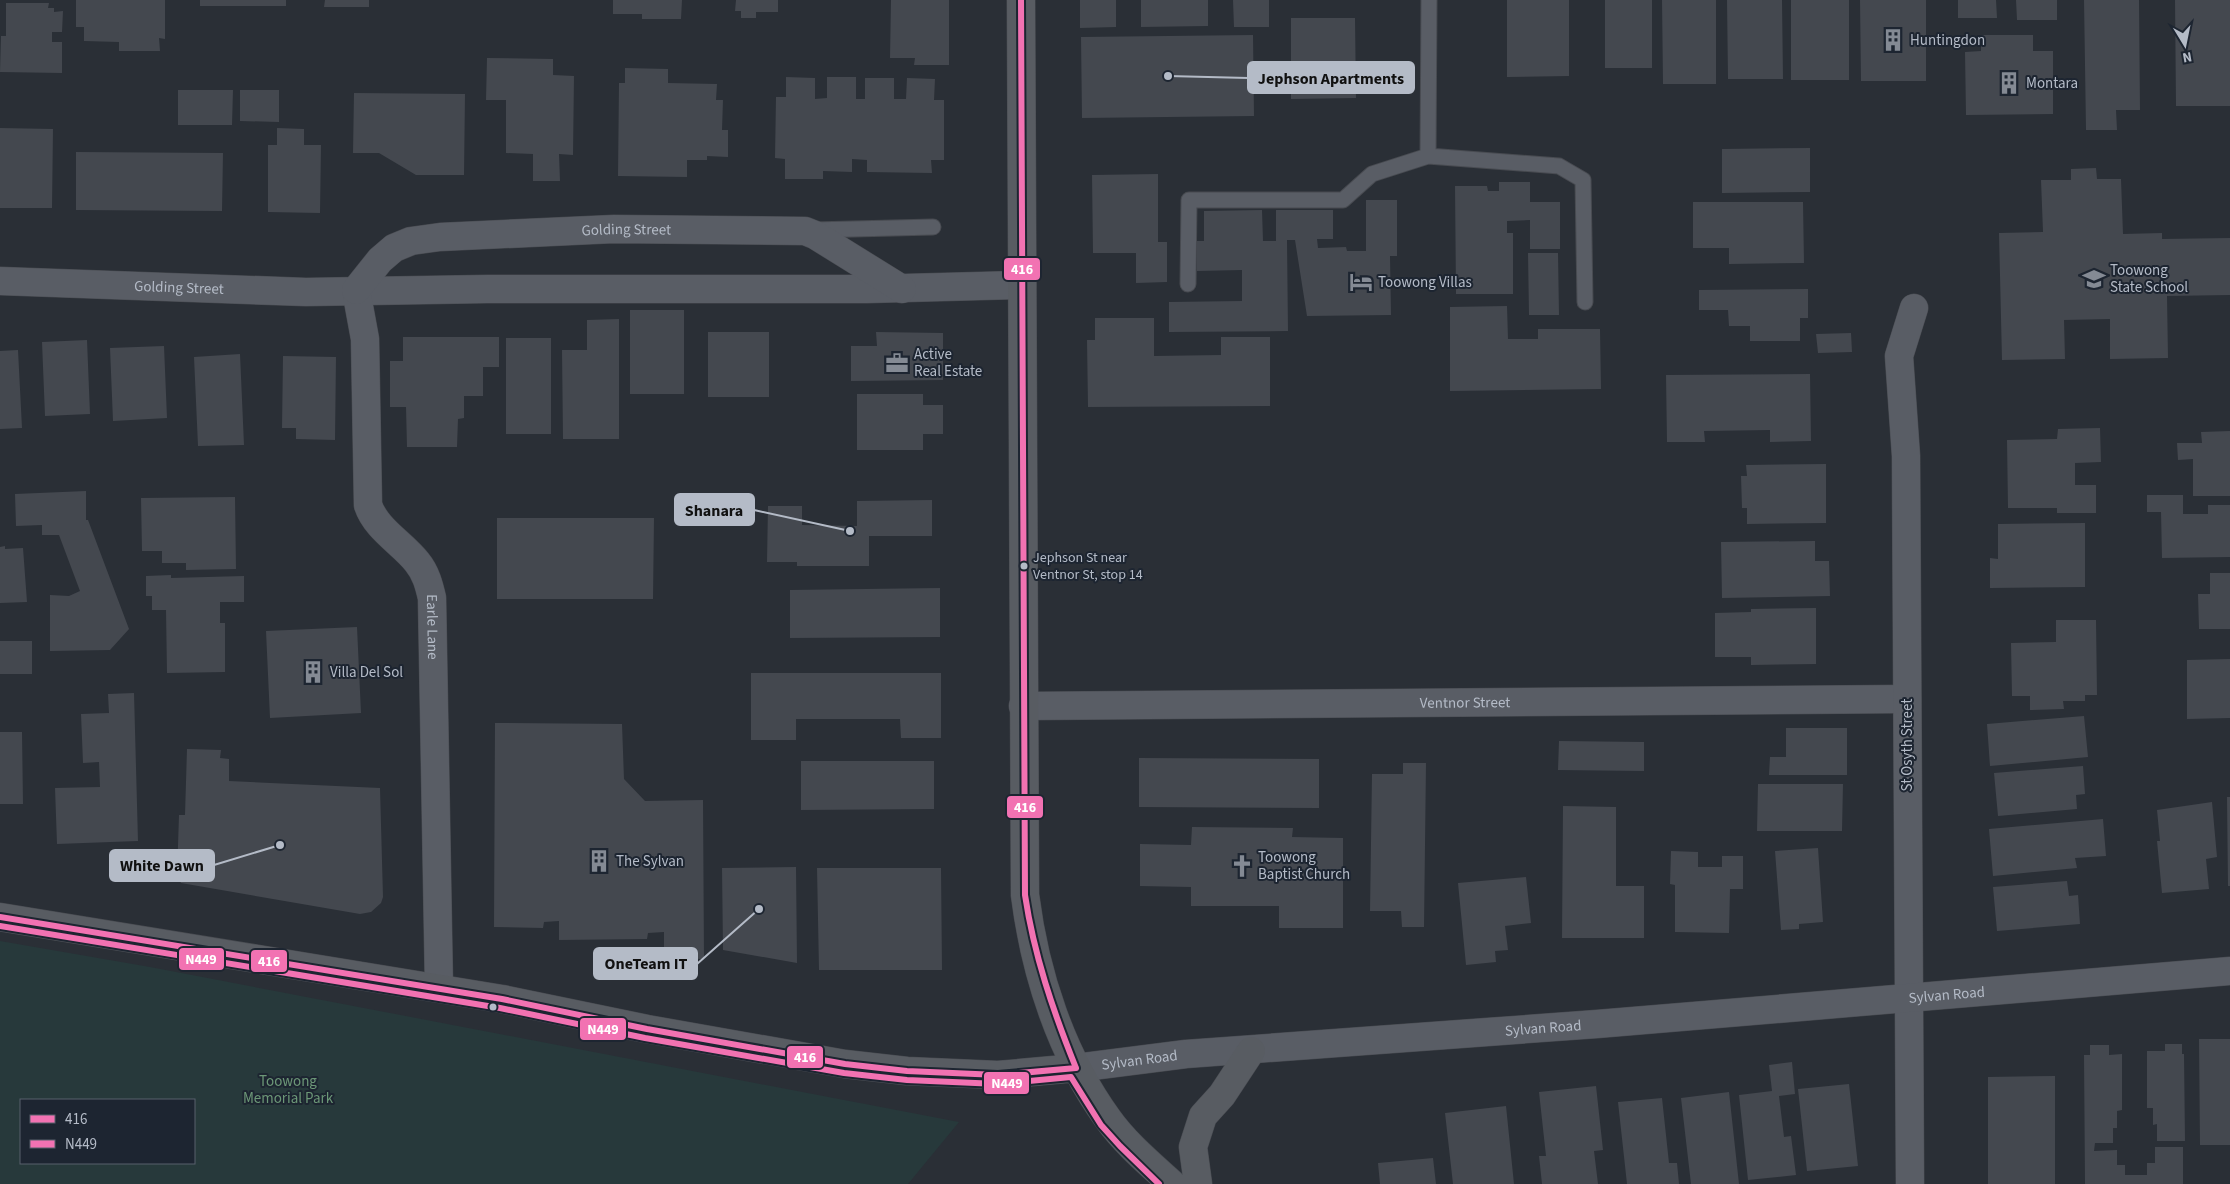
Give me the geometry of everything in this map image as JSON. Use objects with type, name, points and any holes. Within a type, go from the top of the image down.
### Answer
[{"type":"main road","points":[[1021,0],[1024,850],[1028,917],[1038,965],[1047,996],[1076,1068],[1108,1119],[1172,1184]]},
{"type":"main road","name":"Sylvan Road","points":[[0,917],[439,988],[647,1029],[844,1064],[943,1073],[998,1075],[1076,1068]]},
{"type":"main road","points":[[1198,1184],[1193,1147],[1203,1116],[1222,1095],[1251,1050]]},
{"type":"street","name":"Golding Street","points":[[356,290],[380,260],[394,248],[411,241],[440,237],[614,229],[799,230],[810,232],[902,289]]},
{"type":"street","name":"Golding Street","points":[[0,281],[298,292],[356,290],[902,289],[1022,285]]},
{"type":"street","name":"Earle Lane","points":[[356,290],[366,339],[368,505],[380,524],[416,561],[426,577],[432,598],[439,988]]},
{"type":"street","name":"St Osyth Street","points":[[1910,1184],[1906,456],[1899,356],[1914,308]]},
{"type":"street","name":"Ventnor Street","points":[[1023,706],[1907,699]]},
{"type":"street","name":"Sylvan Road","points":[[1076,1068],[1186,1054],[1908,999],[2230,972]]},
{"type":"lane","points":[[1428,156],[1429,0]]},
{"type":"lane","points":[[1188,284],[1189,200],[1343,200],[1372,174],[1428,156],[1559,166],[1583,180],[1585,302]]},
{"type":"lane","points":[[799,230],[933,227]]},
{"type":"green space","name":"Toowong Memorial Park","points":[[0,941],[150,967],[959,1122],[908,1184],[0,1184]]},
{"type":"building","points":[[76,0],[165,0],[165,39],[159,38],[160,51],[119,51],[119,42],[84,41],[84,27],[76,27]]},
{"type":"building","points":[[200,0],[286,0],[286,6],[200,6]]},
{"type":"building","points":[[325,0],[369,0],[369,7],[324,7]]},
{"type":"building","points":[[613,0],[682,0],[681,19],[642,19],[642,14],[613,14]]},
{"type":"building","points":[[736,0],[778,0],[778,12],[756,12],[756,18],[741,18],[741,11],[735,11]]},
{"type":"building","points":[[891,0],[949,0],[949,65],[914,65],[915,58],[890,58]]},
{"type":"building","points":[[1080,0],[1116,0],[1116,27],[1080,28]]},
{"type":"building","points":[[1141,0],[1208,0],[1208,26],[1141,27]]},
{"type":"building","points":[[1233,0],[1269,0],[1269,27],[1234,27]]},
{"type":"building","points":[[1507,0],[1569,0],[1569,76],[1507,77]]},
{"type":"building","points":[[1605,0],[1652,0],[1652,68],[1605,68]]},
{"type":"building","points":[[1662,0],[1716,0],[1716,84],[1663,84]]},
{"type":"building","points":[[1727,0],[1782,0],[1783,79],[1728,79]]},
{"type":"building","points":[[1791,0],[1849,0],[1849,80],[1791,80]]},
{"type":"building","name":"Huntingdon","points":[[1860,0],[1926,0],[1926,81],[1861,81]]},
{"type":"building","points":[[1958,0],[1996,0],[1997,18],[1958,18]]},
{"type":"building","points":[[2016,0],[2057,0],[2057,20],[2017,20]]},
{"type":"building","points":[[2084,0],[2139,0],[2140,110],[2116,110],[2117,130],[2086,130]]},
{"type":"building","points":[[2175,0],[2230,0],[2230,106],[2176,106]]},
{"type":"building","points":[[6,3],[49,3],[48,8],[54,8],[54,12],[63,11],[62,32],[52,32],[52,42],[62,42],[62,73],[0,72],[1,36],[6,36]]},
{"type":"building","points":[[1291,18],[1355,18],[1356,98],[1291,99]]},
{"type":"building","points":[[1253,35],[1254,116],[1082,118],[1081,37]]},
{"type":"building","name":"Montara","points":[[1981,35],[2033,35],[2033,51],[2053,51],[2053,114],[1966,115],[1965,52],[1981,51]]},
{"type":"building","points":[[487,58],[553,59],[553,75],[574,76],[573,155],[559,154],[560,181],[533,181],[533,154],[506,153],[506,100],[486,100]]},
{"type":"building","points":[[625,68],[668,69],[668,83],[717,84],[716,100],[723,100],[722,130],[728,130],[728,157],[707,156],[707,160],[687,160],[687,177],[618,176],[619,83],[625,83]]},
{"type":"building","points":[[786,77],[815,78],[815,99],[827,98],[827,77],[856,77],[856,99],[865,99],[865,78],[894,78],[894,99],[906,99],[907,78],[935,79],[934,100],[944,100],[944,160],[931,160],[932,173],[867,172],[867,160],[852,159],[852,172],[823,171],[823,179],[785,179],[785,159],[775,158],[776,97],[786,97]]},
{"type":"building","points":[[178,90],[233,90],[232,125],[178,125]]},
{"type":"building","points":[[240,90],[279,90],[279,122],[240,121]]},
{"type":"building","points":[[354,93],[465,94],[464,175],[416,175],[379,153],[353,153]]},
{"type":"building","points":[[0,128],[53,129],[52,208],[0,208]]},
{"type":"building","points":[[277,128],[304,129],[304,145],[321,145],[320,213],[268,212],[268,145],[277,145]]},
{"type":"building","points":[[1810,148],[1810,192],[1722,193],[1722,149]]},
{"type":"building","points":[[76,152],[223,153],[222,211],[76,210]]},
{"type":"building","points":[[2096,168],[2097,179],[2121,179],[2123,234],[2162,233],[2162,239],[2230,238],[2230,295],[2167,296],[2168,358],[2110,359],[2110,319],[2064,320],[2065,359],[2002,360],[1999,233],[2043,232],[2041,180],[2071,180],[2071,169]]},
{"type":"building","points":[[1158,174],[1158,242],[1167,242],[1167,282],[1136,283],[1136,253],[1093,253],[1092,175]]},
{"type":"building","points":[[1499,182],[1530,182],[1530,202],[1560,202],[1560,249],[1530,249],[1530,220],[1507,221],[1507,233],[1513,233],[1513,294],[1456,294],[1455,186],[1487,186],[1488,191],[1499,191]]},
{"type":"building","points":[[1366,200],[1397,200],[1397,256],[1390,256],[1391,315],[1307,316],[1295,240],[1287,240],[1288,331],[1169,332],[1169,302],[1242,301],[1242,270],[1197,271],[1197,241],[1204,241],[1204,211],[1262,210],[1263,241],[1276,241],[1276,210],[1333,210],[1333,239],[1317,239],[1318,248],[1346,247],[1347,251],[1366,251]]},
{"type":"building","points":[[1693,202],[1803,202],[1804,263],[1729,264],[1729,248],[1693,248]]},
{"type":"building","points":[[1528,253],[1558,253],[1559,315],[1529,315]]},
{"type":"building","points":[[1808,289],[1808,318],[1800,318],[1800,341],[1750,341],[1750,326],[1729,326],[1728,310],[1699,310],[1699,290]]},
{"type":"building","points":[[1507,306],[1508,339],[1538,339],[1538,329],[1600,329],[1601,389],[1450,391],[1450,307]]},
{"type":"building","points":[[630,310],[684,310],[684,394],[630,394]]},
{"type":"building","points":[[1095,318],[1154,318],[1154,356],[1221,355],[1221,337],[1270,337],[1270,406],[1088,407],[1087,340],[1095,340]]},
{"type":"building","points":[[619,319],[619,439],[563,439],[562,350],[587,350],[587,320]]},
{"type":"building","points":[[708,332],[769,332],[769,397],[708,397]]},
{"type":"building","name":"Active Real Estate","points":[[876,332],[943,333],[943,380],[851,381],[851,346],[877,346]]},
{"type":"building","points":[[1851,333],[1852,352],[1818,353],[1816,334]]},
{"type":"building","points":[[403,337],[499,337],[499,367],[483,367],[483,396],[464,396],[464,418],[458,419],[457,447],[407,447],[406,407],[390,407],[390,361],[403,361]]},
{"type":"building","points":[[506,338],[551,338],[551,434],[506,434]]},
{"type":"building","points":[[87,340],[90,414],[45,416],[42,342]]},
{"type":"building","points":[[164,346],[167,418],[113,421],[110,348]]},
{"type":"building","points":[[18,350],[22,428],[0,429],[0,351]]},
{"type":"building","points":[[240,354],[244,445],[198,446],[194,357]]},
{"type":"building","points":[[283,356],[336,357],[335,440],[296,439],[296,428],[282,428]]},
{"type":"building","points":[[1810,374],[1811,441],[1770,442],[1770,430],[1704,431],[1705,442],[1667,442],[1666,375]]},
{"type":"building","points":[[857,394],[923,394],[923,405],[943,405],[943,434],[923,434],[923,450],[857,450]]},
{"type":"building","points":[[2100,428],[2101,462],[2075,463],[2075,485],[2096,485],[2096,513],[2057,513],[2057,508],[2008,508],[2007,440],[2057,439],[2058,429]]},
{"type":"building","points":[[2230,431],[2230,496],[2193,496],[2193,459],[2178,460],[2177,443],[2202,443],[2201,432]]},
{"type":"building","points":[[1826,464],[1826,523],[1747,524],[1747,508],[1742,508],[1741,476],[1747,476],[1746,465]]},
{"type":"building","points":[[86,491],[86,520],[88,520],[129,629],[110,650],[50,651],[50,595],[69,596],[80,591],[59,535],[42,535],[42,525],[16,526],[15,494]]},
{"type":"building","points":[[2147,495],[2183,495],[2183,514],[2208,514],[2208,505],[2230,505],[2230,557],[2162,558],[2161,512],[2147,512]]},
{"type":"building","points":[[235,497],[236,569],[186,570],[186,563],[162,563],[162,551],[142,551],[141,498]]},
{"type":"building","points":[[932,500],[932,536],[869,536],[869,566],[797,566],[797,562],[767,562],[768,506],[802,506],[802,525],[857,526],[857,501]]},
{"type":"building","points":[[497,518],[654,518],[653,599],[497,599]]},
{"type":"building","points":[[2085,523],[2085,587],[1990,588],[1990,558],[1998,559],[1998,524]]},
{"type":"building","points":[[1815,541],[1815,561],[1829,561],[1830,596],[1722,598],[1721,542]]},
{"type":"building","points":[[5,546],[5,549],[23,548],[27,602],[0,603],[0,547]]},
{"type":"building","points":[[2210,573],[2230,573],[2230,629],[2199,629],[2198,594],[2210,594]]},
{"type":"building","points":[[171,575],[171,578],[244,576],[244,602],[220,602],[220,623],[225,623],[225,672],[167,673],[166,610],[152,610],[152,596],[146,596],[146,576]]},
{"type":"building","points":[[940,588],[940,637],[790,638],[790,590]]},
{"type":"building","points":[[1816,608],[1816,664],[1751,665],[1751,657],[1715,657],[1715,613],[1751,612],[1751,609]]},
{"type":"building","points":[[2056,620],[2096,620],[2097,695],[2085,695],[2085,701],[2063,701],[2064,709],[2030,710],[2030,696],[2012,696],[2011,643],[2056,642]]},
{"type":"building","name":"Villa Del Sol","points":[[357,627],[361,713],[270,718],[266,631]]},
{"type":"building","points":[[0,641],[32,641],[32,674],[0,674]]},
{"type":"building","points":[[2230,659],[2230,718],[2187,719],[2187,660]]},
{"type":"building","points":[[751,673],[941,673],[941,738],[901,738],[900,719],[796,719],[796,740],[751,740]]},
{"type":"building","points":[[134,693],[138,841],[57,844],[55,788],[100,787],[99,762],[83,763],[81,714],[109,713],[108,694]]},
{"type":"building","points":[[2084,716],[2088,757],[1990,766],[1987,724]]},
{"type":"building","name":"The Sylvan","points":[[495,723],[622,724],[624,779],[645,801],[703,800],[704,959],[664,958],[664,932],[648,933],[647,939],[559,940],[559,921],[544,922],[543,928],[494,927]]},
{"type":"building","points":[[1786,728],[1847,728],[1847,775],[1769,775],[1770,757],[1786,757]]},
{"type":"building","points":[[0,732],[22,732],[23,804],[0,804]]},
{"type":"building","points":[[1559,741],[1644,742],[1644,771],[1558,770]]},
{"type":"building","points":[[187,749],[221,750],[220,758],[229,759],[229,781],[380,788],[383,897],[381,903],[371,912],[360,914],[181,883],[177,876],[179,815],[185,815]]},
{"type":"building","points":[[1139,758],[1319,759],[1319,808],[1139,807]]},
{"type":"building","points":[[801,761],[934,761],[934,809],[801,810]]},
{"type":"building","points":[[1403,763],[1426,763],[1424,927],[1402,927],[1401,911],[1370,911],[1372,774],[1403,774]]},
{"type":"building","points":[[2083,766],[2085,794],[2076,795],[2077,809],[1998,816],[1994,773]]},
{"type":"building","points":[[1758,784],[1843,784],[1842,831],[1757,831]]},
{"type":"building","points":[[2227,797],[2230,797],[2230,886],[2228,886]]},
{"type":"building","points":[[2212,802],[2217,857],[2206,859],[2209,889],[2162,893],[2157,841],[2160,841],[2157,810]]},
{"type":"building","points":[[1563,806],[1616,807],[1616,886],[1644,886],[1644,938],[1562,938]]},
{"type":"building","points":[[2103,819],[2106,856],[2075,858],[2077,868],[1993,876],[1989,829]]},
{"type":"building","name":"Toowong Baptist Church","points":[[1192,827],[1293,828],[1292,837],[1343,838],[1343,928],[1279,928],[1279,906],[1191,906],[1191,887],[1140,886],[1140,844],[1191,845]]},
{"type":"building","points":[[1818,848],[1823,922],[1799,924],[1799,929],[1781,930],[1775,851]]},
{"type":"building","points":[[1671,851],[1698,852],[1698,867],[1722,867],[1722,856],[1743,856],[1743,889],[1730,889],[1729,933],[1675,932],[1675,885],[1670,884]]},
{"type":"building","points":[[796,867],[797,963],[723,950],[722,868]]},
{"type":"building","points":[[817,868],[941,868],[942,970],[819,970]]},
{"type":"building","points":[[1526,877],[1531,923],[1505,926],[1508,950],[1495,951],[1496,962],[1466,965],[1458,883]]},
{"type":"building","points":[[2067,881],[2069,896],[2078,895],[2080,924],[1997,931],[1993,887]]},
{"type":"building","points":[[2199,1039],[2230,1039],[2230,1145],[2200,1145]]},
{"type":"building","points":[[2165,1044],[2182,1044],[2182,1054],[2184,1054],[2185,1141],[2157,1141],[2157,1124],[2153,1125],[2153,1108],[2147,1108],[2147,1051],[2165,1051]]},
{"type":"building","points":[[2090,1045],[2109,1045],[2109,1055],[2122,1054],[2122,1110],[2117,1111],[2117,1128],[2113,1128],[2113,1143],[2095,1143],[2094,1151],[2117,1150],[2117,1165],[2125,1165],[2125,1175],[2147,1175],[2147,1163],[2155,1163],[2155,1147],[2183,1147],[2183,1184],[2085,1184],[2084,1055],[2090,1055]]},
{"type":"building","points":[[1792,1062],[1795,1094],[1779,1096],[1784,1137],[1791,1136],[1796,1175],[1748,1180],[1739,1095],[1772,1091],[1769,1065]]},
{"type":"building","points":[[2055,1076],[2055,1184],[1988,1184],[1988,1077]]},
{"type":"building","points":[[1849,1084],[1858,1166],[1807,1171],[1798,1089]]},
{"type":"building","points":[[1596,1086],[1603,1150],[1594,1151],[1598,1184],[1542,1184],[1539,1156],[1546,1156],[1539,1092]]},
{"type":"building","points":[[1729,1092],[1739,1184],[1691,1184],[1681,1098]]},
{"type":"building","points":[[1662,1098],[1669,1163],[1677,1163],[1679,1184],[1627,1184],[1618,1102]]},
{"type":"building","points":[[1506,1106],[1514,1184],[1453,1184],[1445,1113]]},
{"type":"building","points":[[1433,1158],[1436,1184],[1380,1184],[1378,1163]]},
{"type":"transit line","name":"416","points":[[1021,0],[1025,895],[1045,983],[1076,1068]]},
{"type":"transit line","name":"416","points":[[0,917],[502,999],[647,1029],[845,1064],[907,1071],[998,1075],[1076,1068]]},
{"type":"transit line","name":"N449","points":[[0,926],[500,1008],[645,1038],[844,1073],[907,1080],[998,1084],[1071,1077],[1101,1125],[1159,1184]]},
{"type":"place","name":"Huntingdon","points":[[1893,40]]},
{"type":"place","name":"Jephson Apartments","points":[[1168,76]]},
{"type":"place","name":"Montara","points":[[2009,83]]},
{"type":"place","name":"Toowong State School","points":[[2094,279]]},
{"type":"place","name":"Toowong Villas","points":[[1361,282]]},
{"type":"place","name":"Active Real Estate","points":[[897,363]]},
{"type":"place","name":"Shanara","points":[[850,531]]},
{"type":"place","name":"Jephson St near Ventnor St, stop 14","points":[[1024,566]]},
{"type":"place","name":"Villa Del Sol","points":[[313,672]]},
{"type":"place","name":"White Dawn","points":[[280,845]]},
{"type":"place","name":"The Sylvan","points":[[599,861]]},
{"type":"place","name":"Toowong Baptist Church","points":[[1242,866]]},
{"type":"place","name":"OneTeam IT","points":[[759,909]]}]
